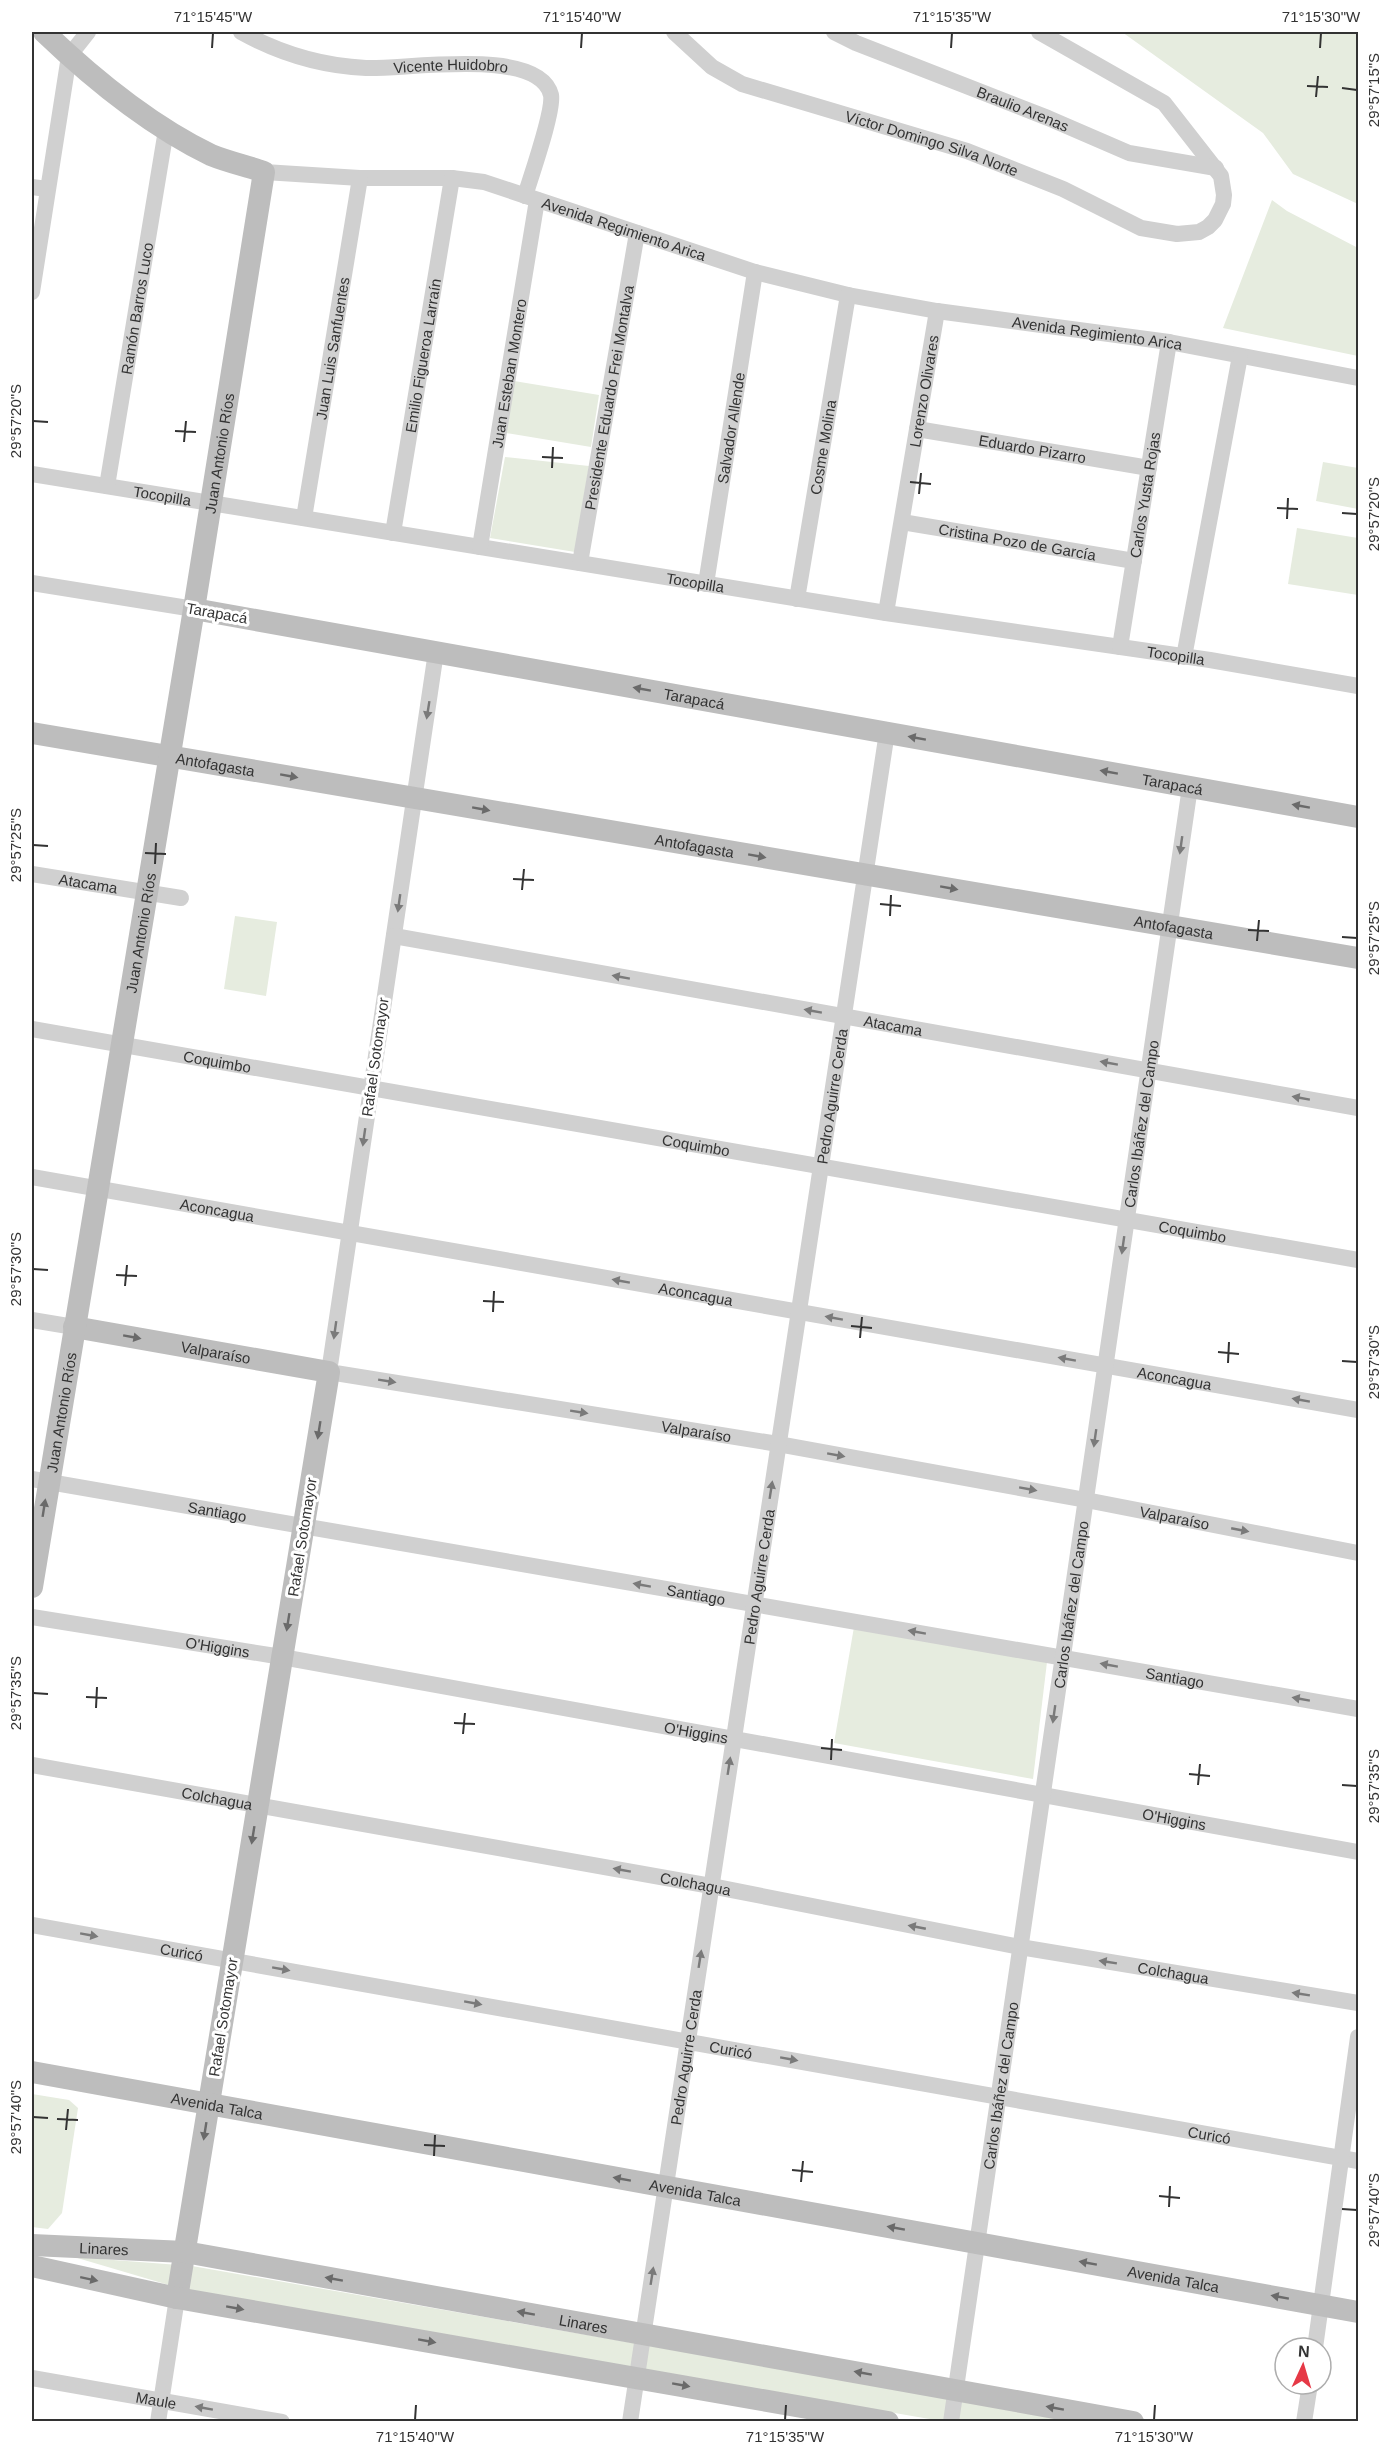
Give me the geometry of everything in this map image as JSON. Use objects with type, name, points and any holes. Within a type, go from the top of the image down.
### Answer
[{"type":"main road","name":"Avenida Regimiento Arica","points":[[44,32],[69,56],[166,130],[213,156],[264,172]]},
{"type":"main road","name":"Juan Antonio Ríos","points":[[32,1587],[40,1480],[75,1327],[264,172]]},
{"type":"main road","name":"Tarapacá","points":[[194,609],[1359,817]]},
{"type":"main road","name":"Antofagasta","points":[[32,734],[1359,958]]},
{"type":"main road","name":"Valparaíso","points":[[75,1327],[329,1372]]},
{"type":"main road","name":"Rafael Sotomayor","points":[[177,2298],[329,1372]]},
{"type":"main road","name":"Avenida Talca","points":[[32,2072],[1359,2312]]},
{"type":"main road","name":"Linares","points":[[32,2245],[185,2252],[1133,2421]]},
{"type":"main road","name":"Linares","points":[[32,2266],[177,2298],[888,2421]]},
{"type":"street","points":[[32,292],[39,188],[69,56],[88,32]]},
{"type":"street","name":"Vicente Huidobro","points":[[241,32],[266,46],[289,54],[338,65],[367,68],[480,63],[532,74],[547,86],[551,103],[531,198]]},
{"type":"street","name":"Víctor Domingo Silva Norte","points":[[675,32],[712,66],[742,84],[967,151],[1063,189],[1141,228],[1165,234],[1199,232],[1215,220],[1223,204],[1224,185],[1216,168]]},
{"type":"street","name":"Braulio Arenas","points":[[834,32],[856,43],[1048,118],[1129,153],[1216,168]]},
{"type":"street","points":[[1039,32],[1164,103],[1216,168]]},
{"type":"street","name":"Ramón Barros Luco","points":[[107,486],[166,130]]},
{"type":"street","name":"Avenida Regimiento Arica","points":[[264,172],[360,178],[452,178],[484,182],[755,272],[848,295],[937,311],[1169,342],[1359,378]]},
{"type":"street","name":"Juan Luis Sanfuentes","points":[[304,518],[360,178]]},
{"type":"street","name":"Emilio Figueroa Larraín","points":[[393,533],[452,178]]},
{"type":"street","name":"Juan Esteban Montero","points":[[480,547],[531,198]]},
{"type":"street","name":"Presidente Eduardo Frei Montalva","points":[[580,563],[637,233]]},
{"type":"street","name":"Salvador Allende","points":[[706,584],[755,272]]},
{"type":"street","name":"Cosme Molina","points":[[797,598],[848,295]]},
{"type":"street","name":"Lorenzo Olivares","points":[[886,613],[937,311]]},
{"type":"street","name":"Carlos Yusta Rojas","points":[[1120,647],[1169,342]]},
{"type":"street","points":[[1184,657],[1240,356]]},
{"type":"street","name":"Eduardo Pizarro","points":[[917,429],[1149,468]]},
{"type":"street","name":"Tocopilla","points":[[32,474],[886,613],[1120,647],[1359,686]]},
{"type":"street","name":"Cristina Pozo de García","points":[[902,522],[1134,561]]},
{"type":"street","name":"Tarapacá","points":[[32,583],[194,609]]},
{"type":"street","name":"Rafael Sotomayor","points":[[329,1372],[436,652]]},
{"type":"street","name":"Pedro Aguirre Cerda","points":[[630,2421],[886,732]]},
{"type":"street","name":"Carlos Ibáñez del Campo","points":[[951,2421],[1190,787]]},
{"type":"street","name":"Atacama","points":[[32,874],[181,898]]},
{"type":"street","name":"Atacama","points":[[394,936],[1359,1108]]},
{"type":"street","name":"Coquimbo","points":[[32,1029],[1359,1260]]},
{"type":"street","name":"Aconcagua","points":[[32,1178],[1359,1410]]},
{"type":"street","name":"Valparaíso","points":[[32,1320],[75,1327]]},
{"type":"street","name":"Valparaíso","points":[[329,1372],[778,1444],[1359,1553]]},
{"type":"street","name":"Santiago","points":[[40,1480],[1359,1708]]},
{"type":"street","name":"O'Higgins","points":[[32,1617],[282,1657],[1359,1852]]},
{"type":"street","name":"Colchagua","points":[[32,1765],[711,1886],[1020,1947],[1359,2003]]},
{"type":"street","name":"Curicó","points":[[32,1925],[1359,2160]]},
{"type":"street","points":[[1317,2336],[1359,2037]]},
{"type":"street","name":"Rafael Sotomayor","points":[[158,2421],[177,2298]]},
{"type":"street","name":"Maule","points":[[32,2378],[282,2421]]},
{"type":"street","points":[[1304,2421],[1308,2396]]},
{"type":"shaded area","points":[[1122,32],[1358,32],[1358,204],[1293,174],[1263,133]]},
{"type":"shaded area","points":[[1272,200],[1287,211],[1358,248],[1358,356],[1223,328]]},
{"type":"shaded area","points":[[514,381],[599,395],[591,447],[506,433]]},
{"type":"shaded area","points":[[505,457],[589,466],[575,552],[490,538]]},
{"type":"shaded area","points":[[1323,462],[1358,468],[1358,509],[1316,501]]},
{"type":"shaded area","points":[[1297,528],[1358,538],[1358,595],[1288,584]]},
{"type":"shaded area","points":[[235,916],[277,922],[266,996],[224,989]]},
{"type":"shaded area","points":[[854,1627],[1047,1662],[1033,1779],[834,1743]]},
{"type":"shaded area","points":[[32,2094],[69,2100],[78,2108],[62,2213],[48,2229],[32,2227]]},
{"type":"shaded area","points":[[74,2257],[192,2266],[1080,2421],[941,2421],[189,2291]]}]
